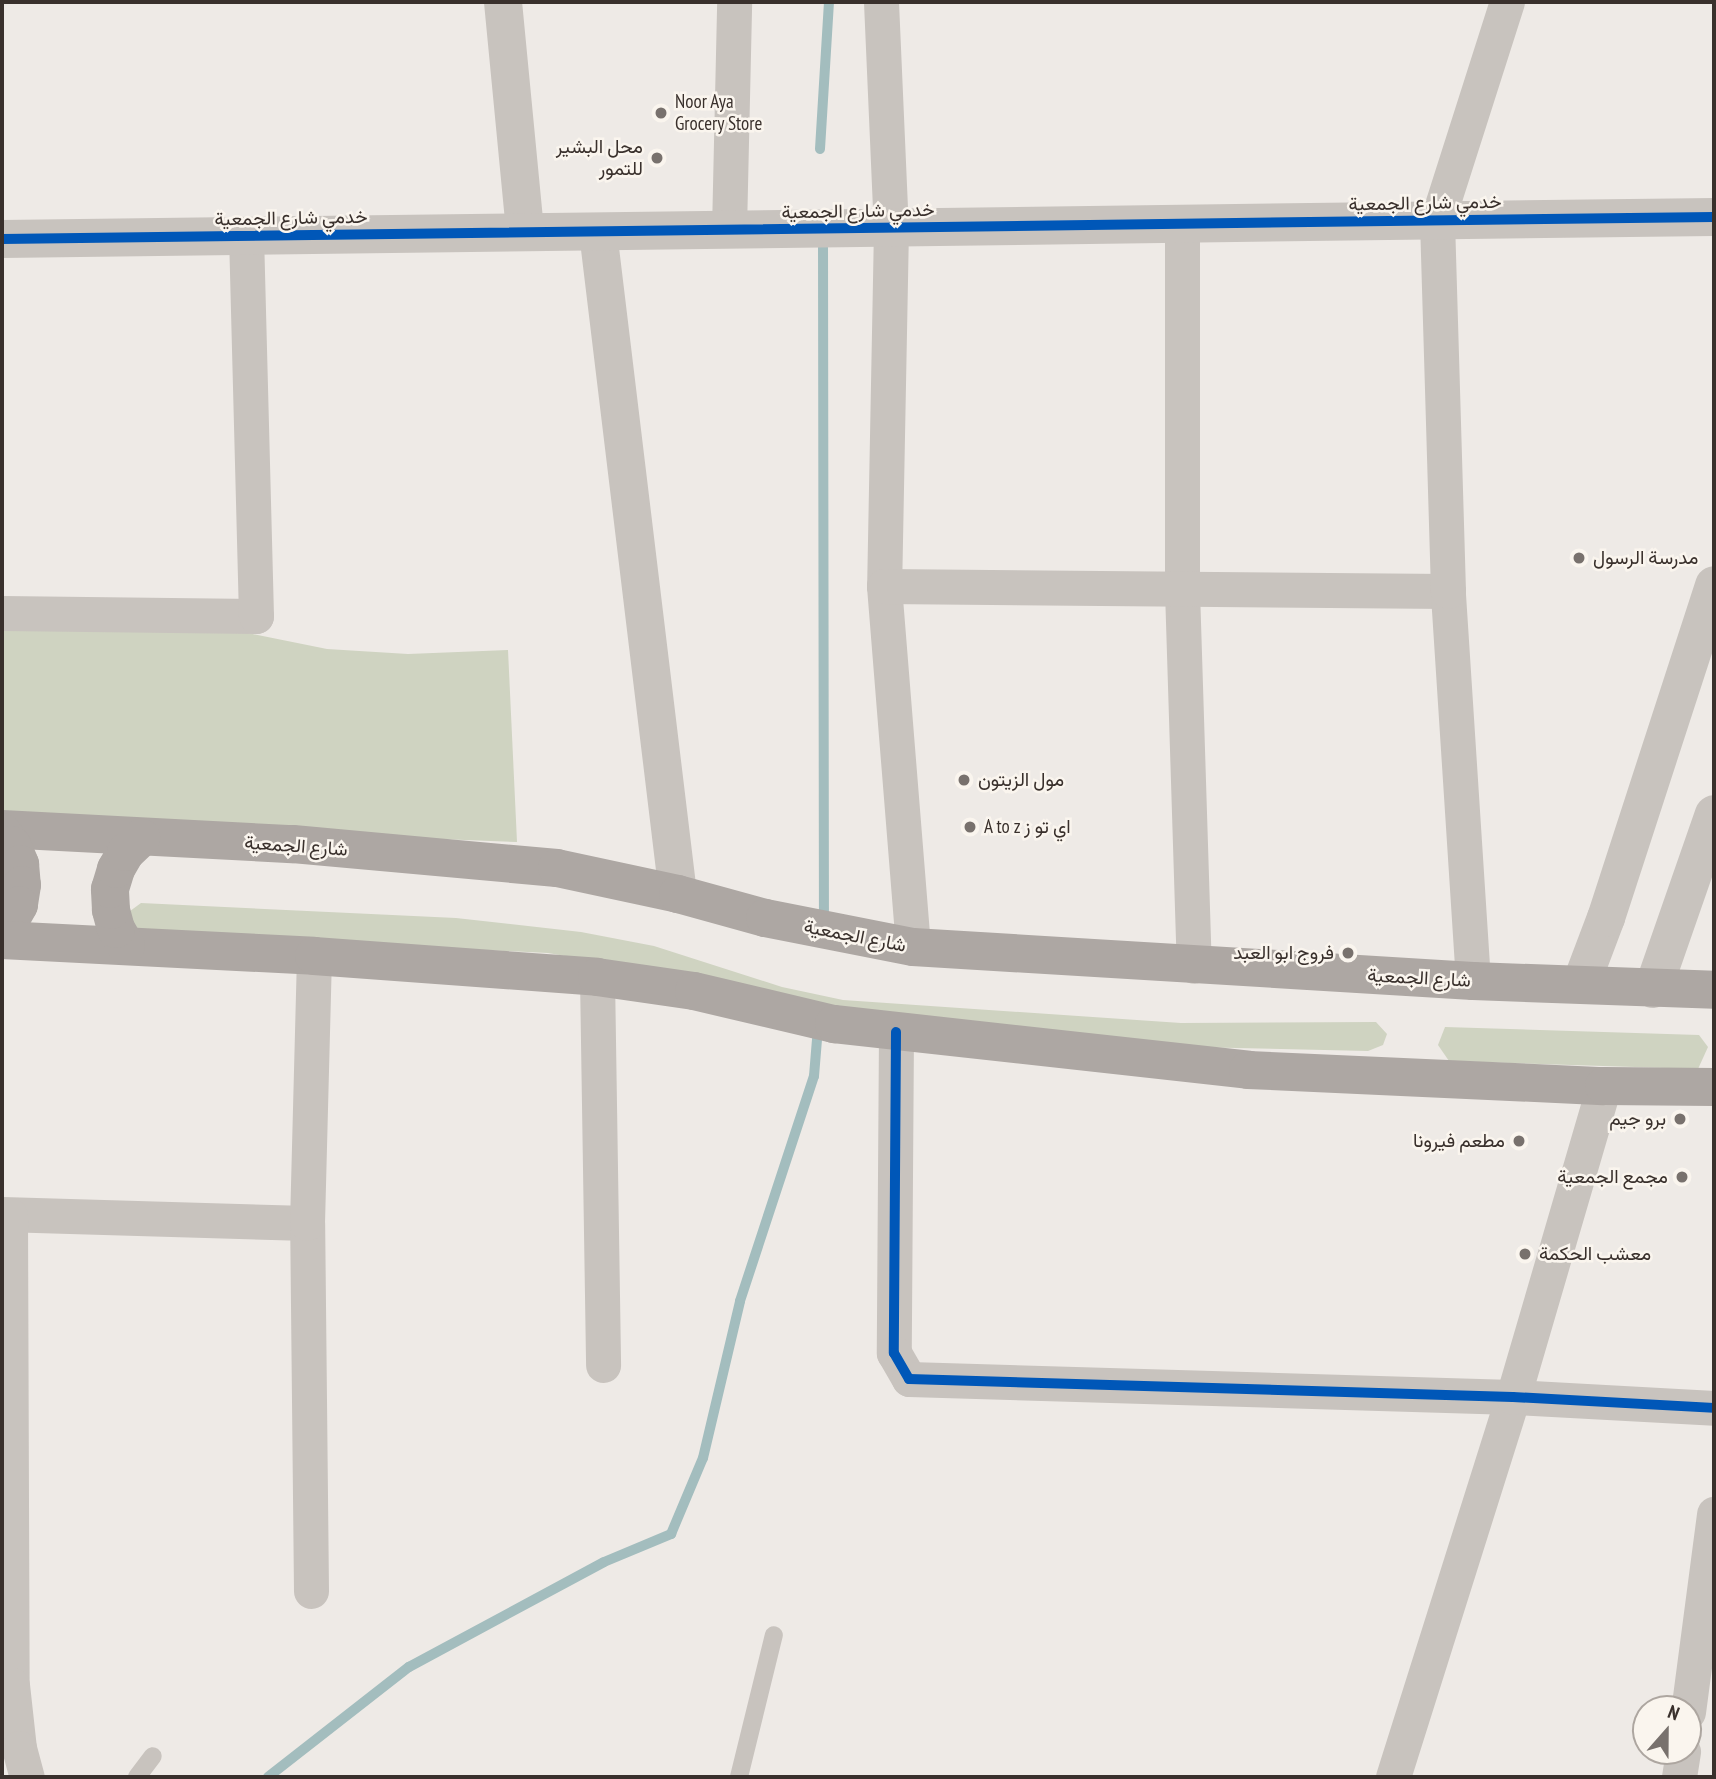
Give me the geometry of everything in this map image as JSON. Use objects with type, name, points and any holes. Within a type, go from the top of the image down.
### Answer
[{"type":"main road","name":"شارع الجمعية","points":[[2,831],[293,844],[557,868],[678,894],[765,918],[913,947],[1473,981],[1714,990]]},
{"type":"main road","points":[[2,831],[20,864],[22,885],[19,905],[2,934]]},
{"type":"main road","points":[[126,946],[116,929],[111,910],[110,889],[121,860],[141,838]]},
{"type":"main road","points":[[2,940],[314,956],[597,977],[694,991],[834,1024],[1248,1070],[1604,1086],[1714,1087]]},
{"type":"street","points":[[503,2],[525,232]]},
{"type":"street","points":[[729,230],[734,2]]},
{"type":"street","points":[[881,2],[891,228],[884,586],[913,947]]},
{"type":"street","points":[[1473,981],[1448,591],[1437,220],[1507,2]]},
{"type":"street","name":"خدمي شارع الجمعية","points":[[2,240],[1714,217]]},
{"type":"street","points":[[1182,224],[1182,590],[1194,966]]},
{"type":"street","points":[[598,232],[678,894]]},
{"type":"street","points":[[2,613],[256,617],[246,236]]},
{"type":"street","points":[[1581,984],[1606,918],[1714,585]]},
{"type":"street","points":[[884,586],[1448,591]]},
{"type":"street","points":[[1653,989],[1714,814]]},
{"type":"street","points":[[1606,918],[1602,946],[1607,961],[1621,970],[1642,969],[1659,959],[1674,935]]},
{"type":"street","points":[[311,1591],[307,1223],[314,956]]},
{"type":"street","points":[[597,977],[603,1365]]},
{"type":"street","points":[[896,1032],[894,1353],[909,1379],[1513,1397],[1714,1408]]},
{"type":"street","points":[[1393,1777],[1513,1397],[1604,1086]]},
{"type":"street","points":[[27,1777],[19,1748],[12,1685],[6,1215],[307,1223]]},
{"type":"street","points":[[1690,1695],[1714,1514]]},
{"type":"lane","points":[[739,1777],[774,1635]]},
{"type":"lane","points":[[137,1777],[153,1756]]},
{"type":"green space","points":[[2,618],[238,631],[327,649],[408,654],[508,650],[517,842],[2,822]]},
{"type":"green space","points":[[141,903],[456,918],[581,932],[654,946],[782,987],[843,1000],[1181,1023],[1376,1022],[1387,1034],[1383,1045],[1368,1051],[1143,1046],[920,1030],[624,966],[548,953],[129,933],[126,914]]},
{"type":"green space","points":[[1445,1027],[1699,1035],[1708,1047],[1698,1069],[1449,1061],[1438,1045]]},
{"type":"waterway","points":[[820,149],[829,2]]},
{"type":"waterway","points":[[823,240],[824,924]]},
{"type":"waterway","points":[[268,1777],[409,1667],[604,1562],[671,1534],[703,1458],[740,1301],[814,1076],[818,1027]]},
{"type":"cycle path","points":[[2,239],[1714,217]]},
{"type":"cycle path","points":[[896,1032],[894,1353],[909,1379],[1513,1397],[1714,1408]]},
{"type":"place","name":"Noor Aya Grocery Store","points":[[661,113]]},
{"type":"place","name":"محل البشير للتمور","points":[[657,158]]},
{"type":"place","name":"مدرسة الرسول","points":[[1579,558]]},
{"type":"place","name":"مول الزيتون","points":[[964,780]]},
{"type":"place","name":"A to z اي تو ز","points":[[970,827]]},
{"type":"place","name":"فروج ابو العبد","points":[[1348,953]]},
{"type":"place","name":"برو جيم","points":[[1680,1119]]},
{"type":"place","name":"مطعم فيرونا","points":[[1519,1141]]},
{"type":"place","name":"مجمع الجمعية","points":[[1682,1177]]},
{"type":"place","name":"معشب الحكمة","points":[[1525,1254]]}]
